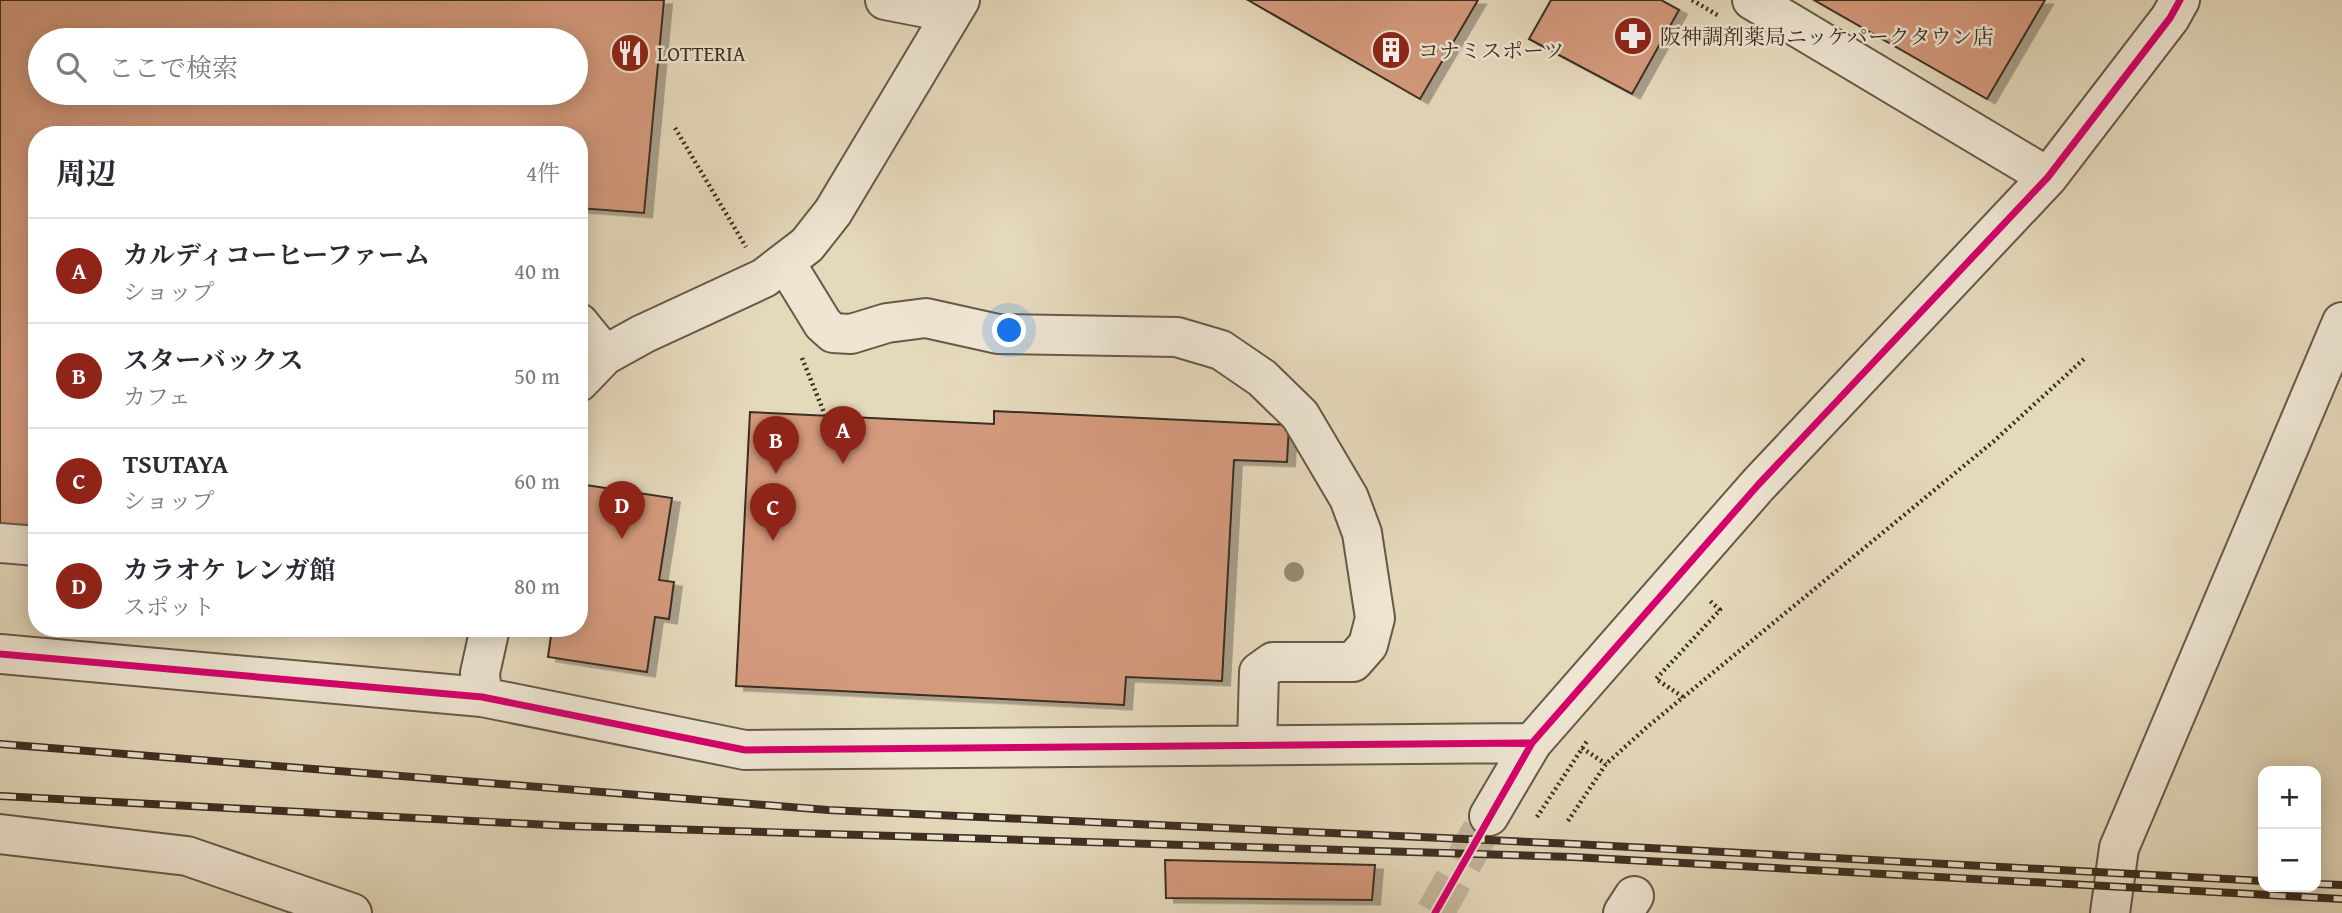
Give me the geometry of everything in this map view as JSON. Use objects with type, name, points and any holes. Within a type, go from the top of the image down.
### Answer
[{"type":"street","points":[[592,368],[643,334],[764,278],[807,245],[833,212],[956,7],[885,0]]},
{"type":"street","points":[[1752,0],[2049,177]]},
{"type":"street","points":[[1489,817],[1532,743],[1758,485],[2049,177],[2170,18],[2180,0]]},
{"type":"street","points":[[785,261],[822,324],[832,333],[850,334],[887,323],[926,318],[998,334],[1177,337],[1221,350],[1262,378],[1300,415],[1349,498],[1362,533],[1375,618],[1368,645],[1353,662],[1273,662],[1259,672],[1256,745]]},
{"type":"street","points":[[2110,913],[2119,848],[2342,322]]},
{"type":"street","points":[[0,543],[28,545]]},
{"type":"street","points":[[482,697],[480,673],[488,637]]},
{"type":"street","points":[[0,654],[482,697],[745,750],[1532,743]]},
{"type":"street","points":[[0,834],[187,856],[337,910]]},
{"type":"path","points":[[676,128],[747,248]]},
{"type":"path","points":[[1568,821],[1606,764],[1994,441],[2085,358]]},
{"type":"path","points":[[809,371],[825,415]]},
{"type":"path","points":[[1684,697],[1656,679],[1720,610],[1709,599],[1700,608]]},
{"type":"path","points":[[1537,817],[1588,739]]},
{"type":"path","points":[[1582,748],[1606,764]]},
{"type":"building","points":[[0,0],[664,0],[644,213],[588,209],[588,126],[28,126],[28,530],[0,527]]},
{"type":"building","name":"コナミスポーツ","points":[[1248,0],[1478,0],[1420,99]]},
{"type":"building","points":[[1551,0],[1661,0],[1679,10],[1632,94],[1529,39]]},
{"type":"building","points":[[1814,0],[2045,0],[1987,99]]},
{"type":"building","points":[[994,411],[1289,425],[1287,462],[1234,460],[1222,681],[1126,677],[1124,705],[736,686],[750,412],[994,424]]},
{"type":"building","points":[[588,485],[672,498],[659,580],[674,582],[669,619],[655,617],[647,672],[548,657],[551,637],[588,637]]},
{"type":"building","points":[[1165,860],[1375,865],[1372,900],[1166,898]]},
{"type":"tunnel","points":[[1435,913],[1489,816]]},
{"type":"railway","points":[[0,744],[828,810],[1574,844],[2258,881]]},
{"type":"railway","points":[[0,796],[569,826],[1573,857],[2342,899]]},
{"type":"railway","points":[[2321,884],[2342,885]]},
{"type":"cycle path","points":[[1435,913],[1532,743],[1758,485],[2048,177],[2170,18],[2180,0]]},
{"type":"cycle path","points":[[0,654],[482,697],[745,750],[1532,743]]},
{"type":"place","name":"阪神調剤薬局ニッケパークタウン店","points":[[1633,36]]},
{"type":"place","name":"コナミスポーツ","points":[[1391,50]]},
{"type":"place","name":"LOTTERIA","points":[[630,53]]},
{"type":"place","name":"カルディコーヒーファーム","points":[[843,464]]},
{"type":"place","name":"スターバックス","points":[[776,474]]},
{"type":"place","name":"カラオケ レンガ館","points":[[622,539]]},
{"type":"place","name":"TSUTAYA","points":[[773,541]]}]
